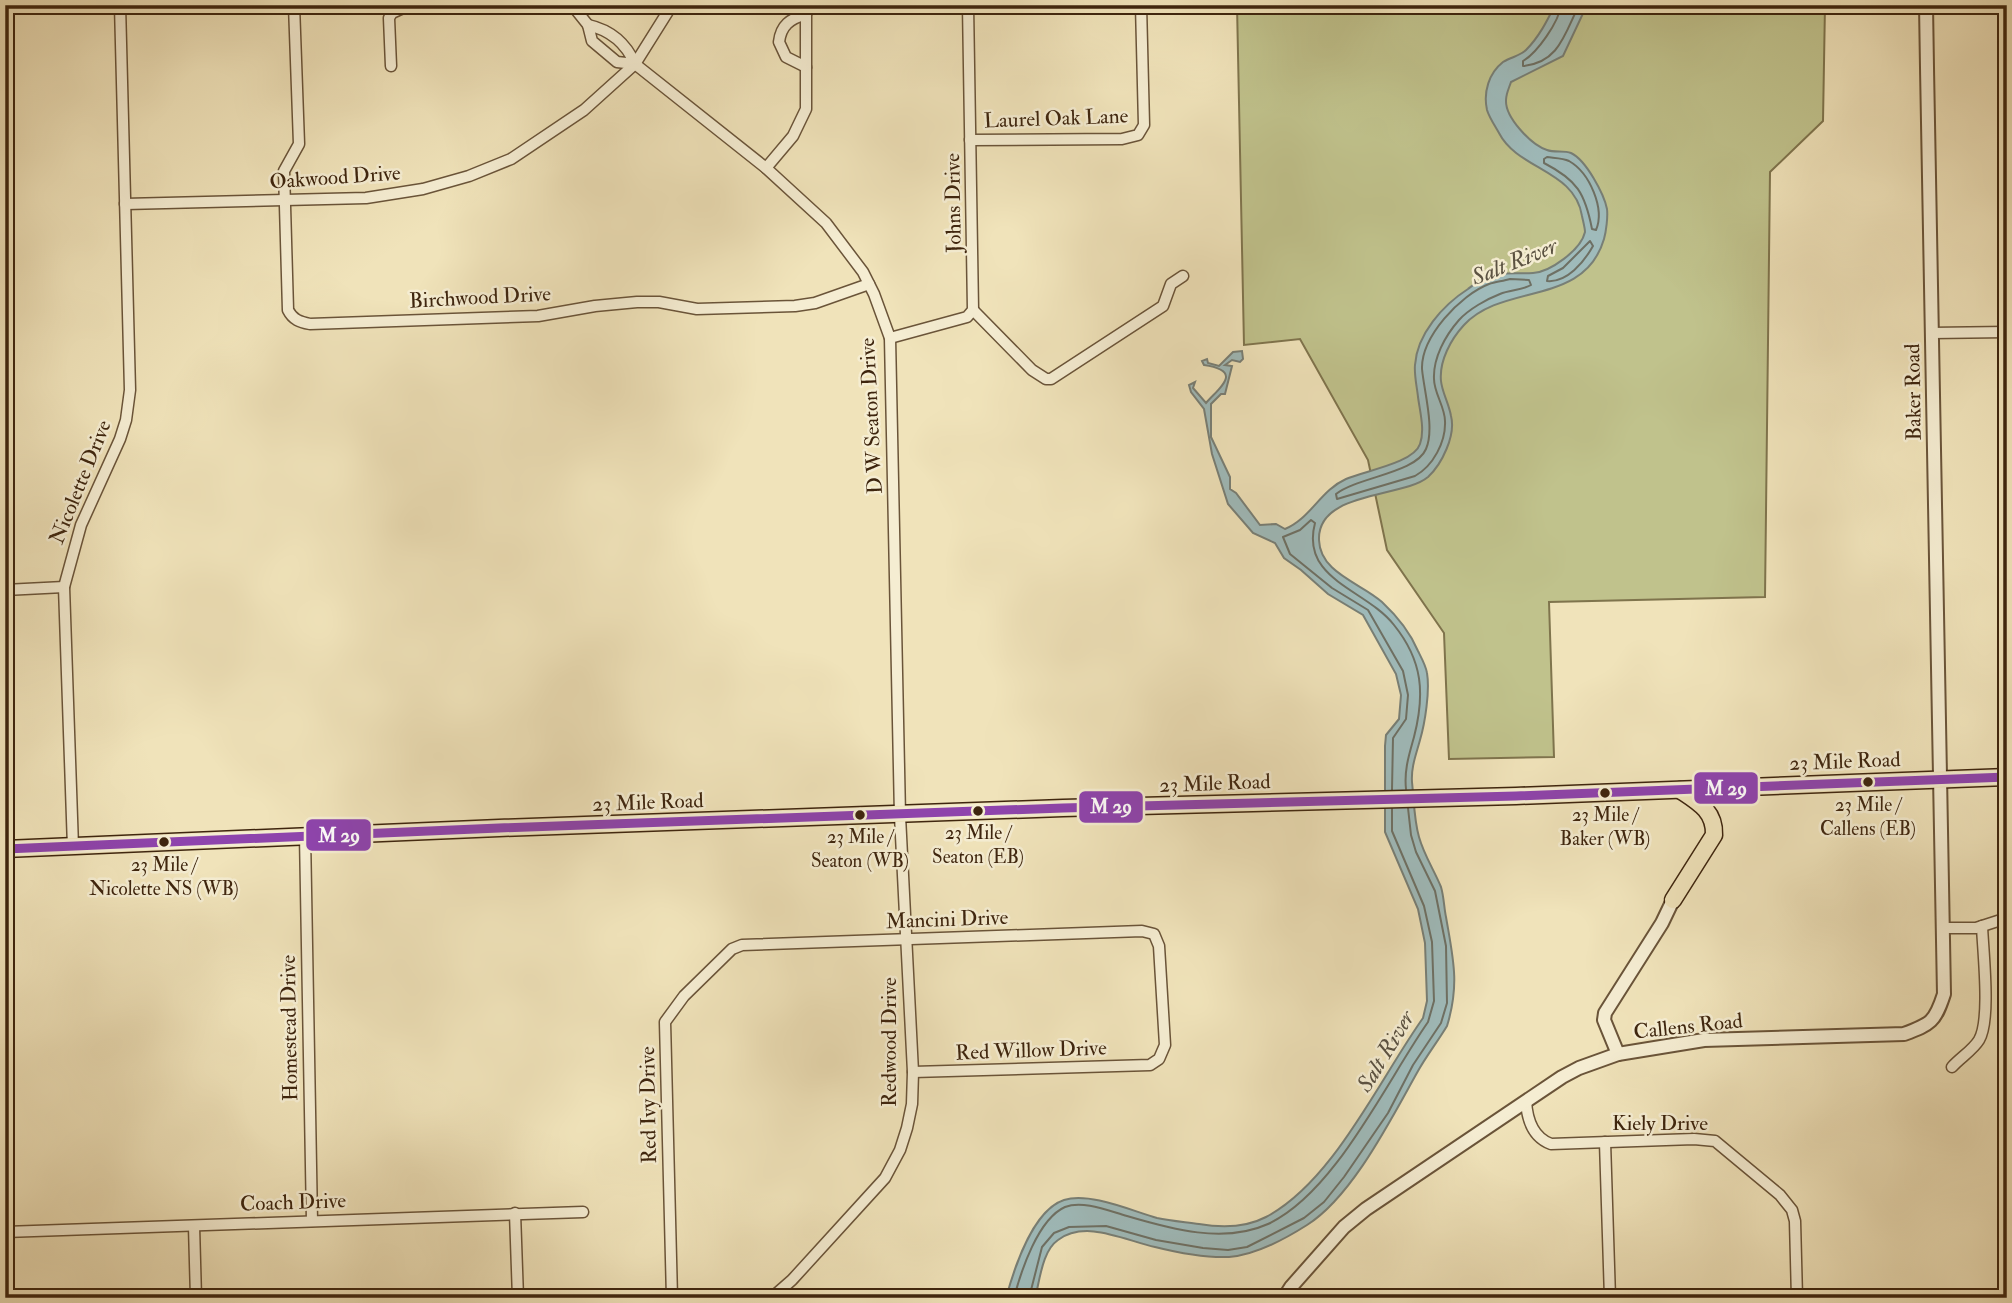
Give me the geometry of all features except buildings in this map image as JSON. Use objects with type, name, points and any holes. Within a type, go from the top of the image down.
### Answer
[{"type":"main road","name":"23 Mile Road","points":[[5,849],[305,835],[1427,799],[2007,777]]},
{"type":"main road","points":[[1673,900],[1714,835],[1714,823],[1708,810],[1680,790]]},
{"type":"street","name":"Nicolette Drive","points":[[73,847],[64,587],[75,541],[114,455],[129,406],[120,5]]},
{"type":"street","points":[[285,200],[284,171],[299,144],[294,5]]},
{"type":"street","points":[[391,66],[389,18],[392,13],[403,8],[476,5]]},
{"type":"street","points":[[572,5],[588,25],[592,41],[617,62],[635,64]]},
{"type":"street","points":[[635,64],[672,5]]},
{"type":"street","name":"Johns Drive","points":[[968,5],[973,310]]},
{"type":"street","name":"Laurel Oak Lane","points":[[970,140],[1122,139],[1139,135],[1144,125],[1141,5]]},
{"type":"street","name":"Baker Road","points":[[1926,5],[1942,779]]},
{"type":"street","points":[[766,169],[793,136],[805,114],[806,10]]},
{"type":"street","points":[[806,10],[784,26],[779,42],[786,57],[806,67]]},
{"type":"street","points":[[588,25],[603,29],[628,48],[635,64]]},
{"type":"street","name":"Oakwood Drive","points":[[125,204],[285,200],[394,194],[423,189],[469,176],[511,159],[584,110],[635,64]]},
{"type":"street","name":"D W Seaton Drive","points":[[635,64],[766,169],[826,223],[852,255],[869,284],[890,338],[900,816]]},
{"type":"street","name":"Birchwood Drive","points":[[285,200],[288,310],[292,317],[310,324],[538,317],[595,306],[637,302],[659,302],[697,309],[806,305],[869,284]]},
{"type":"street","points":[[890,338],[967,317],[973,310],[1039,375],[1051,379],[1163,306],[1171,284],[1183,276]]},
{"type":"street","points":[[1931,333],[2007,332]]},
{"type":"street","points":[[5,590],[64,587]]},
{"type":"street","name":"Callens Road","points":[[1284,1298],[1298,1278],[1344,1227],[1395,1188],[1579,1068],[1618,1054],[1704,1040],[1904,1034],[1929,1025],[1938,1013],[1944,994],[1942,779]]},
{"type":"street","name":"Redwood Drive","points":[[766,1298],[776,1294],[792,1280],[886,1178],[907,1128],[912,1104],[913,1072],[900,816]]},
{"type":"street","name":"Homestead Drive","points":[[305,835],[312,1221]]},
{"type":"street","points":[[1618,1054],[1604,1020],[1605,1013],[1662,923],[1673,900]]},
{"type":"street","points":[[1943,928],[1982,926],[2007,918]]},
{"type":"street","points":[[1952,1067],[1978,1042],[1983,1030],[1985,1006],[1982,926]]},
{"type":"street","name":"Mancini Drive","points":[[742,945],[1142,931],[1154,934],[1159,946],[1165,1045],[1158,1059],[1150,1065]]},
{"type":"street","name":"Red Ivy Drive","points":[[672,1298],[665,1022],[684,996],[732,949],[742,945]]},
{"type":"street","name":"Red Willow Drive","points":[[913,1072],[1150,1065]]},
{"type":"street","name":"Kiely Drive","points":[[1526,1101],[1529,1122],[1544,1141],[1558,1144],[1694,1139],[1720,1143],[1780,1195],[1792,1210],[1797,1298]]},
{"type":"street","points":[[1605,1142],[1610,1298]]},
{"type":"street","name":"Coach Drive","points":[[5,1232],[583,1212]]},
{"type":"street","points":[[515,1213],[518,1298]]},
{"type":"street","points":[[194,1226],[196,1298]]},
{"type":"green space","points":[[1237,5],[1825,5],[1823,121],[1770,172],[1765,597],[1549,602],[1554,757],[1449,759],[1444,633],[1387,550],[1368,460],[1300,339],[1244,345]]},
{"type":"water","points":[[1555,5],[1587,5],[1563,56],[1511,82],[1506,96],[1507,107],[1520,130],[1534,142],[1550,151],[1571,153],[1583,163],[1598,187],[1607,209],[1604,239],[1594,260],[1579,275],[1561,285],[1500,303],[1481,312],[1464,325],[1450,344],[1442,366],[1442,385],[1452,424],[1447,449],[1438,465],[1428,477],[1416,484],[1363,498],[1332,512],[1322,524],[1319,540],[1326,561],[1334,569],[1382,602],[1398,619],[1411,637],[1426,670],[1427,707],[1413,766],[1412,782],[1417,830],[1441,887],[1453,958],[1453,997],[1447,1026],[1355,1176],[1324,1212],[1307,1225],[1260,1250],[1229,1257],[1183,1253],[1106,1233],[1081,1231],[1058,1240],[1048,1251],[1035,1298],[1006,1298],[1026,1242],[1034,1228],[1043,1215],[1064,1200],[1086,1198],[1157,1218],[1225,1226],[1258,1221],[1290,1201],[1313,1180],[1334,1155],[1423,1018],[1427,1001],[1425,943],[1418,909],[1385,832],[1386,735],[1399,719],[1401,695],[1396,674],[1363,615],[1328,594],[1284,558],[1275,543],[1253,533],[1228,504],[1212,454],[1204,409],[1189,385],[1195,382],[1193,388],[1206,403],[1222,386],[1226,375],[1223,371],[1204,365],[1202,361],[1207,359],[1208,363],[1219,366],[1233,352],[1242,351],[1243,359],[1240,362],[1232,360],[1225,365],[1232,366],[1225,394],[1221,394],[1211,404],[1211,437],[1230,477],[1230,489],[1260,525],[1276,524],[1285,529],[1302,519],[1337,484],[1388,466],[1416,451],[1420,444],[1422,427],[1415,365],[1421,342],[1433,321],[1449,303],[1481,280],[1498,274],[1533,273],[1548,269],[1578,246],[1585,232],[1577,201],[1569,189],[1508,145],[1491,119],[1486,103],[1488,83],[1494,72],[1503,62],[1521,54],[1531,45]]},
{"type":"transit line","points":[[5,849],[499,828],[1063,808],[1516,796],[2007,777]]},
{"type":"place","name":"23 Mile / Callens (EB)","points":[[1868,782]]},
{"type":"place","name":"23 Mile / Baker (WB)","points":[[1605,793]]},
{"type":"place","name":"23 Mile / Seaton (EB)","points":[[978,811]]},
{"type":"place","name":"23 Mile / Seaton (WB)","points":[[860,815]]},
{"type":"place","name":"23 Mile / Nicolette NS (WB)","points":[[164,842]]},
{"type":"water label","name":"Salt River","points":[[1514,261]]},
{"type":"water label","name":"Salt River","points":[[1385,1051]]}]
